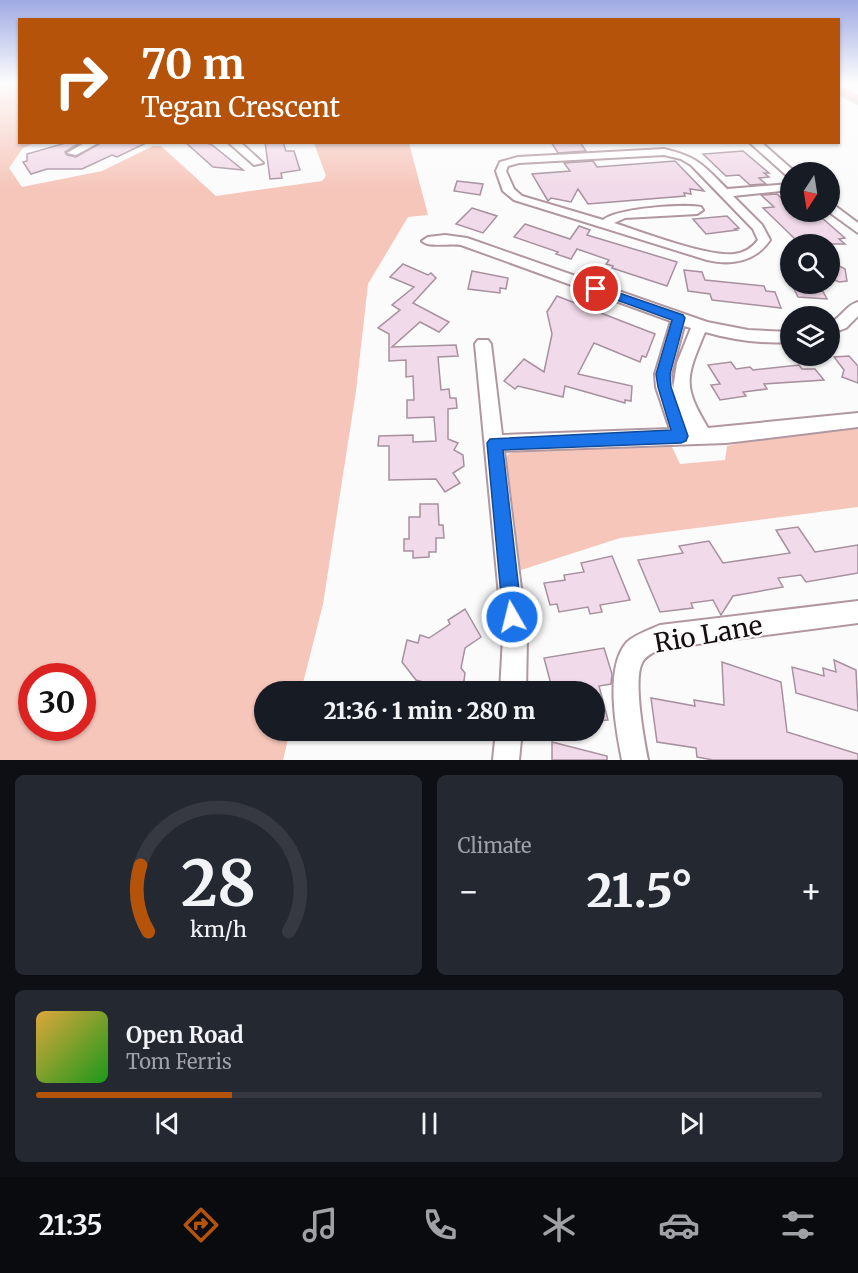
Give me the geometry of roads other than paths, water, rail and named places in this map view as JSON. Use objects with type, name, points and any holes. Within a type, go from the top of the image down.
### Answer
[{"type":"street","points":[[72,153],[91,144]]},
{"type":"street","points":[[235,144],[258,163]]},
{"type":"street","points":[[756,144],[780,164]]},
{"type":"street","points":[[664,152],[685,157],[695,163],[728,197],[758,228],[764,240],[762,244],[736,259],[712,257],[518,198],[509,191],[501,168],[504,164],[518,160],[664,152]]},
{"type":"street","points":[[728,197],[780,189]]},
{"type":"street","points":[[728,197],[780,197]]},
{"type":"street","points":[[606,224],[617,215],[697,210]]},
{"type":"street","points":[[840,214],[858,229]]},
{"type":"street","points":[[428,241],[445,238],[463,241],[679,318],[744,338],[780,338]]},
{"type":"street","points":[[840,324],[858,307]]},
{"type":"street","points":[[679,318],[663,374],[667,397],[681,436]]},
{"type":"street","points":[[700,325],[680,376],[680,387],[684,403],[703,435]]},
{"type":"street","points":[[483,344],[515,637],[513,681]]},
{"type":"street","points":[[495,443],[726,435],[858,420]]},
{"type":"street","name":"Rio Lane","points":[[635,760],[627,677],[629,663],[639,648],[660,638],[858,612]]},
{"type":"street","points":[[506,760],[508,741]]}]
